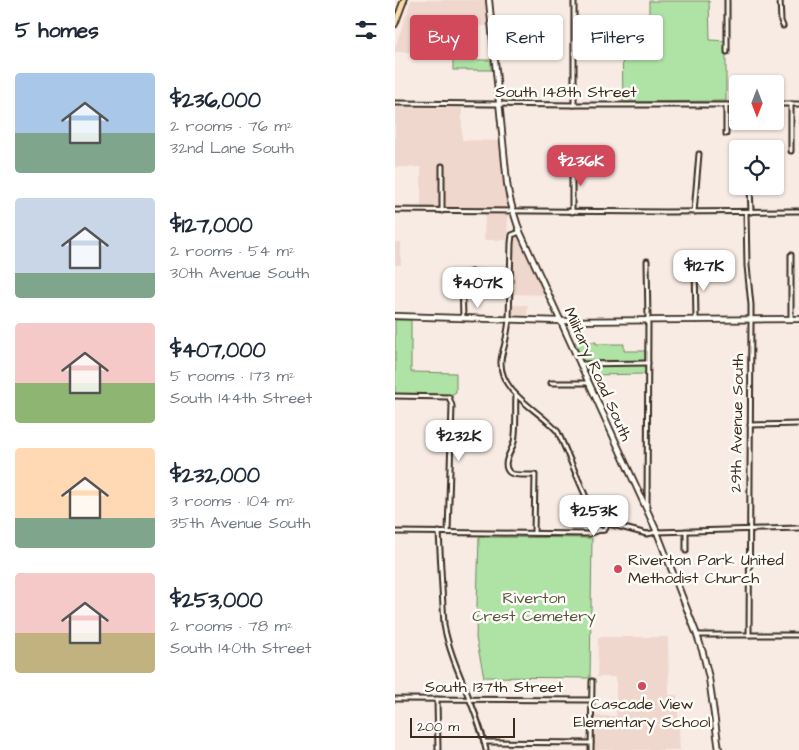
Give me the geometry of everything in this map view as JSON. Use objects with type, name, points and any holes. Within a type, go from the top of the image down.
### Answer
[{"type":"main road","points":[[395,24],[404,0]]},
{"type":"street","name":"Military Road South","points":[[489,0],[507,183],[512,211],[579,364],[657,532],[697,635],[709,678],[719,750]]},
{"type":"street","points":[[574,0],[574,105]]},
{"type":"street","points":[[727,0],[727,52]]},
{"type":"street","points":[[780,0],[783,26]]},
{"type":"street","name":"South 148th Street","points":[[395,103],[726,105]]},
{"type":"street","points":[[784,104],[799,104]]},
{"type":"street","points":[[791,104],[791,151]]},
{"type":"street","points":[[726,105],[726,134]]},
{"type":"street","points":[[694,212],[699,154]]},
{"type":"street","points":[[572,163],[572,212]]},
{"type":"street","points":[[442,166],[442,211]]},
{"type":"street","name":"29th Avenue South","points":[[749,635],[751,305],[747,266],[750,195]]},
{"type":"street","points":[[395,210],[572,212],[799,211]]},
{"type":"street","points":[[520,232],[512,235],[511,238],[509,320],[502,354],[503,376],[516,395],[558,432],[598,529]]},
{"type":"street","points":[[791,255],[791,319]]},
{"type":"street","points":[[647,261],[647,510]]},
{"type":"street","points":[[695,263],[696,320]]},
{"type":"street","points":[[463,318],[462,280],[465,274],[471,272],[510,273]]},
{"type":"street","points":[[395,316],[509,320],[799,319]]},
{"type":"street","points":[[579,364],[648,363]]},
{"type":"street","points":[[551,383],[588,383]]},
{"type":"street","points":[[516,395],[514,444],[507,459],[507,470],[514,474],[535,475],[534,533]]},
{"type":"street","points":[[395,396],[449,397],[453,406],[448,532]]},
{"type":"street","points":[[750,425],[799,424]]},
{"type":"street","points":[[593,513],[604,524],[605,530],[598,529]]},
{"type":"street","points":[[395,532],[589,534],[604,524],[611,524],[647,534],[657,532],[799,528]]},
{"type":"street","points":[[686,551],[687,531]]},
{"type":"street","points":[[439,532],[445,630],[452,656],[482,732],[486,750]]},
{"type":"street","points":[[697,635],[799,635]]},
{"type":"street","points":[[591,750],[592,681]]},
{"type":"street","name":"South 137th Street","points":[[395,699],[592,700]]},
{"type":"street","points":[[437,699],[438,750]]},
{"type":"street","points":[[484,742],[591,744]]},
{"type":"shaded area","points":[[411,0],[486,1],[488,26],[478,26],[478,15],[410,15],[410,52],[395,52]]},
{"type":"shaded area","points":[[395,107],[462,108],[462,140],[500,141],[508,207],[506,209],[421,207],[421,167],[395,167]]},
{"type":"shaded area","points":[[485,214],[508,216],[507,240],[484,240]]},
{"type":"shaded area","points":[[518,236],[545,295],[512,294],[514,239]]},
{"type":"shaded area","points":[[395,242],[401,242],[401,265],[395,265]]},
{"type":"shaded area","points":[[512,305],[528,305],[527,316],[513,315]]},
{"type":"shaded area","name":"Cascade View Elementary School","points":[[598,637],[668,637],[669,695],[677,695],[680,750],[595,750],[596,716],[616,716],[616,677],[597,677]]},
{"type":"green space","points":[[649,1],[709,1],[710,40],[726,41],[726,101],[623,102],[622,60],[663,60],[663,15],[649,15]]},
{"type":"green space","points":[[453,60],[491,60],[491,70],[453,70]]},
{"type":"green space","points":[[395,320],[411,320],[411,372],[456,373],[456,392],[451,395],[395,394]]},
{"type":"green space","points":[[574,342],[624,344],[624,351],[645,351],[646,374],[591,375]]},
{"type":"green space","name":"Riverton Crest Cemetery","points":[[479,537],[592,538],[590,678],[484,677],[476,638]]},
{"type":"place","name":"Riverton Park United Methodist Church","points":[[618,569]]},
{"type":"place","name":"Cascade View Elementary School","points":[[642,686]]}]
